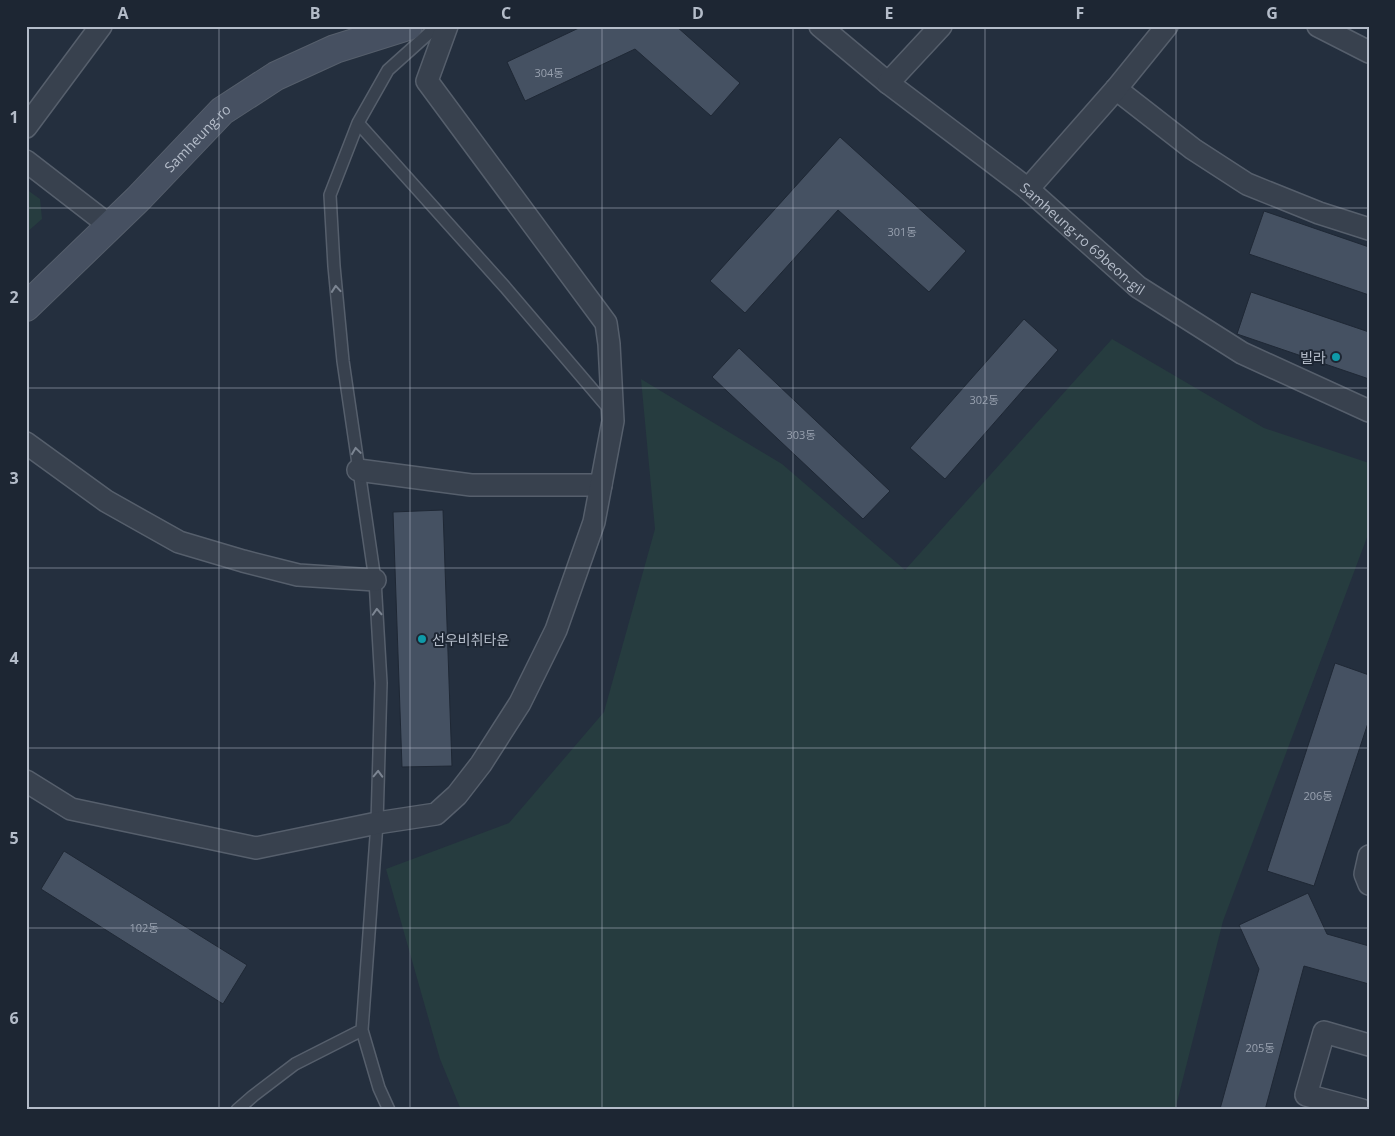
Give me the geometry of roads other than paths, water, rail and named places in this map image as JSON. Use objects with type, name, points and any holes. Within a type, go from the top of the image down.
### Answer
[{"type":"street","points":[[26,127],[101,26]]},
{"type":"street","name":"Samheung-ro","points":[[26,307],[110,226],[222,111],[276,76],[335,49],[408,26]]},
{"type":"street","points":[[26,781],[71,809],[256,848],[376,823],[436,814],[456,795],[481,764],[520,703],[556,630],[594,522],[613,420],[606,323],[427,80],[447,26]]},
{"type":"street","name":"Samheung-ro 69beon-gil","points":[[820,26],[888,83],[1028,189],[1138,287],[1242,353],[1369,411]]},
{"type":"street","points":[[888,83],[941,26]]},
{"type":"street","points":[[1028,189],[1116,90],[1167,26]]},
{"type":"street","points":[[1318,26],[1369,52]]},
{"type":"street","points":[[1116,90],[1193,149],[1247,184],[1319,213],[1369,229]]},
{"type":"street","points":[[26,161],[110,226]]},
{"type":"street","points":[[26,443],[106,501],[179,542],[298,575],[375,580]]},
{"type":"street","points":[[358,470],[471,485],[601,485]]},
{"type":"street","points":[[1369,856],[1365,874],[1369,884]]},
{"type":"street","points":[[1362,1110],[1306,1095],[1324,1032],[1369,1045]]},
{"type":"lane","points":[[389,1110],[379,1088],[362,1030],[376,823],[381,683],[375,580],[343,361],[334,266],[330,195],[358,123],[388,70],[437,26]]},
{"type":"lane","points":[[358,123],[505,287],[613,413]]},
{"type":"lane","points":[[237,1110],[295,1064],[362,1030]]},
{"type":"place","name":"빌라","points":[[1336,357]]},
{"type":"place","name":"선우비취타운","points":[[422,639]]}]
